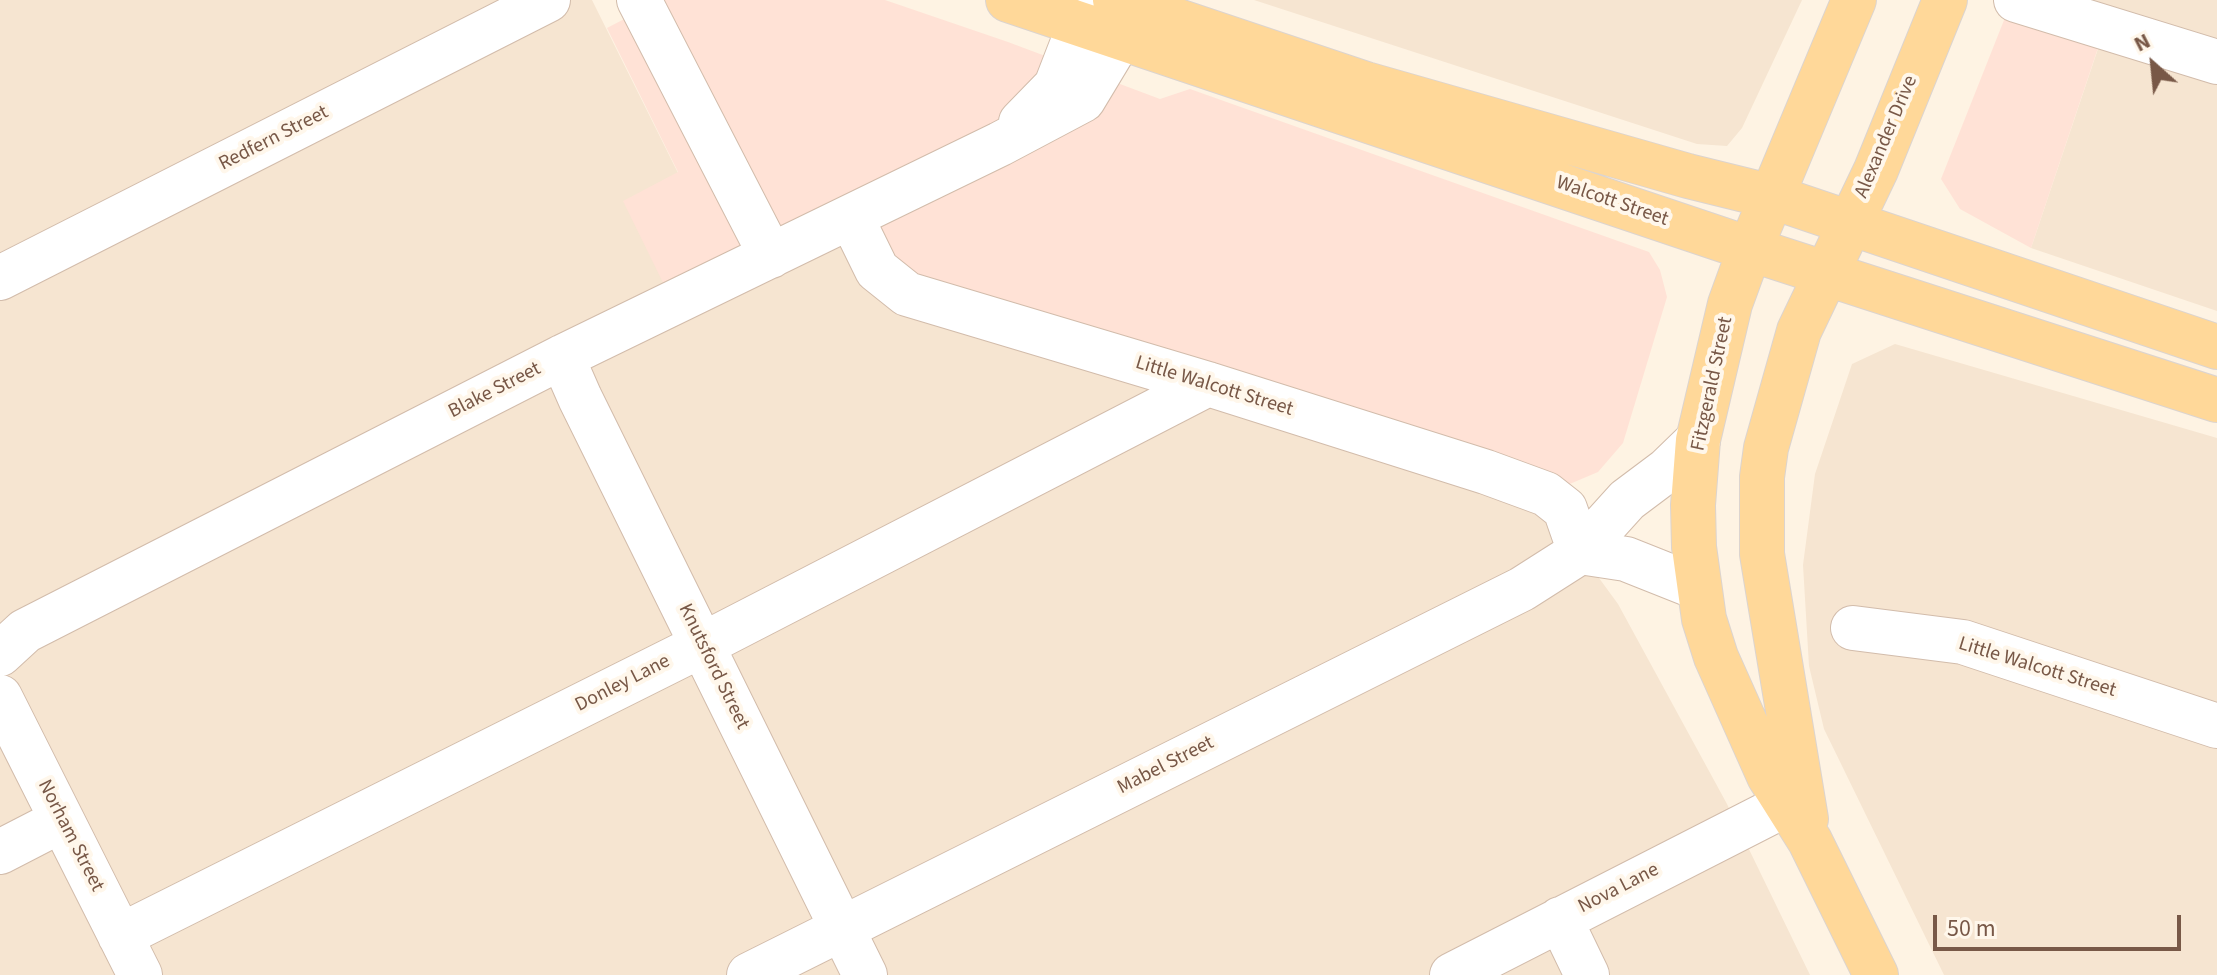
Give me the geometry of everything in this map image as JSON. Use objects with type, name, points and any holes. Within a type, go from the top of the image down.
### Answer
[{"type":"main road","name":"Walcott Street","points":[[1008,0],[1113,13],[1688,176],[1773,197],[2217,347]]},
{"type":"main road","points":[[1773,197],[1854,0]]},
{"type":"main road","name":"Alexander Drive","points":[[1825,273],[1876,170],[1945,0]]},
{"type":"main road","name":"Walcott Street","points":[[1113,13],[1750,249],[2217,400]]},
{"type":"main road","name":"Fitzgerald Street","points":[[1773,197],[1730,304],[1698,440],[1693,505],[1699,588],[1704,619],[1716,657],[1769,776],[1810,841],[1876,975]]},
{"type":"main road","name":"Fitzgerald Street","points":[[1810,841],[1762,554],[1762,477],[1773,417],[1799,331],[1825,273]]},
{"type":"street","name":"Redfern Street","points":[[0,278],[548,0]]},
{"type":"street","points":[[639,0],[771,256]]},
{"type":"street","points":[[2016,0],[2217,62]]},
{"type":"street","name":"Blake Street","points":[[0,654],[25,631],[562,357],[1000,144],[1083,100],[1113,13]]},
{"type":"street","name":"Little Walcott Street","points":[[851,217],[877,270],[907,294],[1208,384],[1546,494],[1565,509],[1580,552]]},
{"type":"street","name":"Knutsford Street","points":[[562,357],[865,975]]},
{"type":"street","name":"Donley Lane","points":[[120,936],[702,645],[1208,384]]},
{"type":"street","name":"Mabel Street","points":[[749,975],[1522,589],[1580,552],[1627,500],[1667,470],[1698,440]]},
{"type":"street","points":[[1580,552],[1626,559],[1699,588]]},
{"type":"street","name":"Little Walcott Street","points":[[1853,628],[1963,642],[2217,726]]},
{"type":"street","name":"Norham Street","points":[[0,697],[140,975]]},
{"type":"street","name":"Nova Lane","points":[[1452,975],[1787,804]]},
{"type":"street","points":[[0,852],[62,820]]},
{"type":"street","points":[[1560,919],[1587,975]]},
{"type":"shaded area","points":[[0,0],[592,0],[678,173],[851,217],[1546,494],[1580,552],[1618,604],[1727,804],[1810,975],[0,975]]},
{"type":"shaded area","points":[[661,0],[885,0],[1160,99],[1190,89],[1649,252],[1660,270],[1667,297],[1623,443],[1598,472],[1546,494],[907,294],[851,217],[673,303],[623,201],[678,172],[607,28]]},
{"type":"shaded area","points":[[1254,0],[1802,0],[1742,128],[1727,146],[1697,144]]},
{"type":"shaded area","points":[[2012,0],[2105,27],[2031,248],[1960,209],[1941,179]]},
{"type":"shaded area","points":[[2016,0],[2217,0],[2217,311],[2031,248],[2105,28]]},
{"type":"shaded area","points":[[1895,344],[2217,438],[2217,975],[1944,975],[1824,729],[1809,666],[1803,565],[1815,474],[1852,364]]}]
